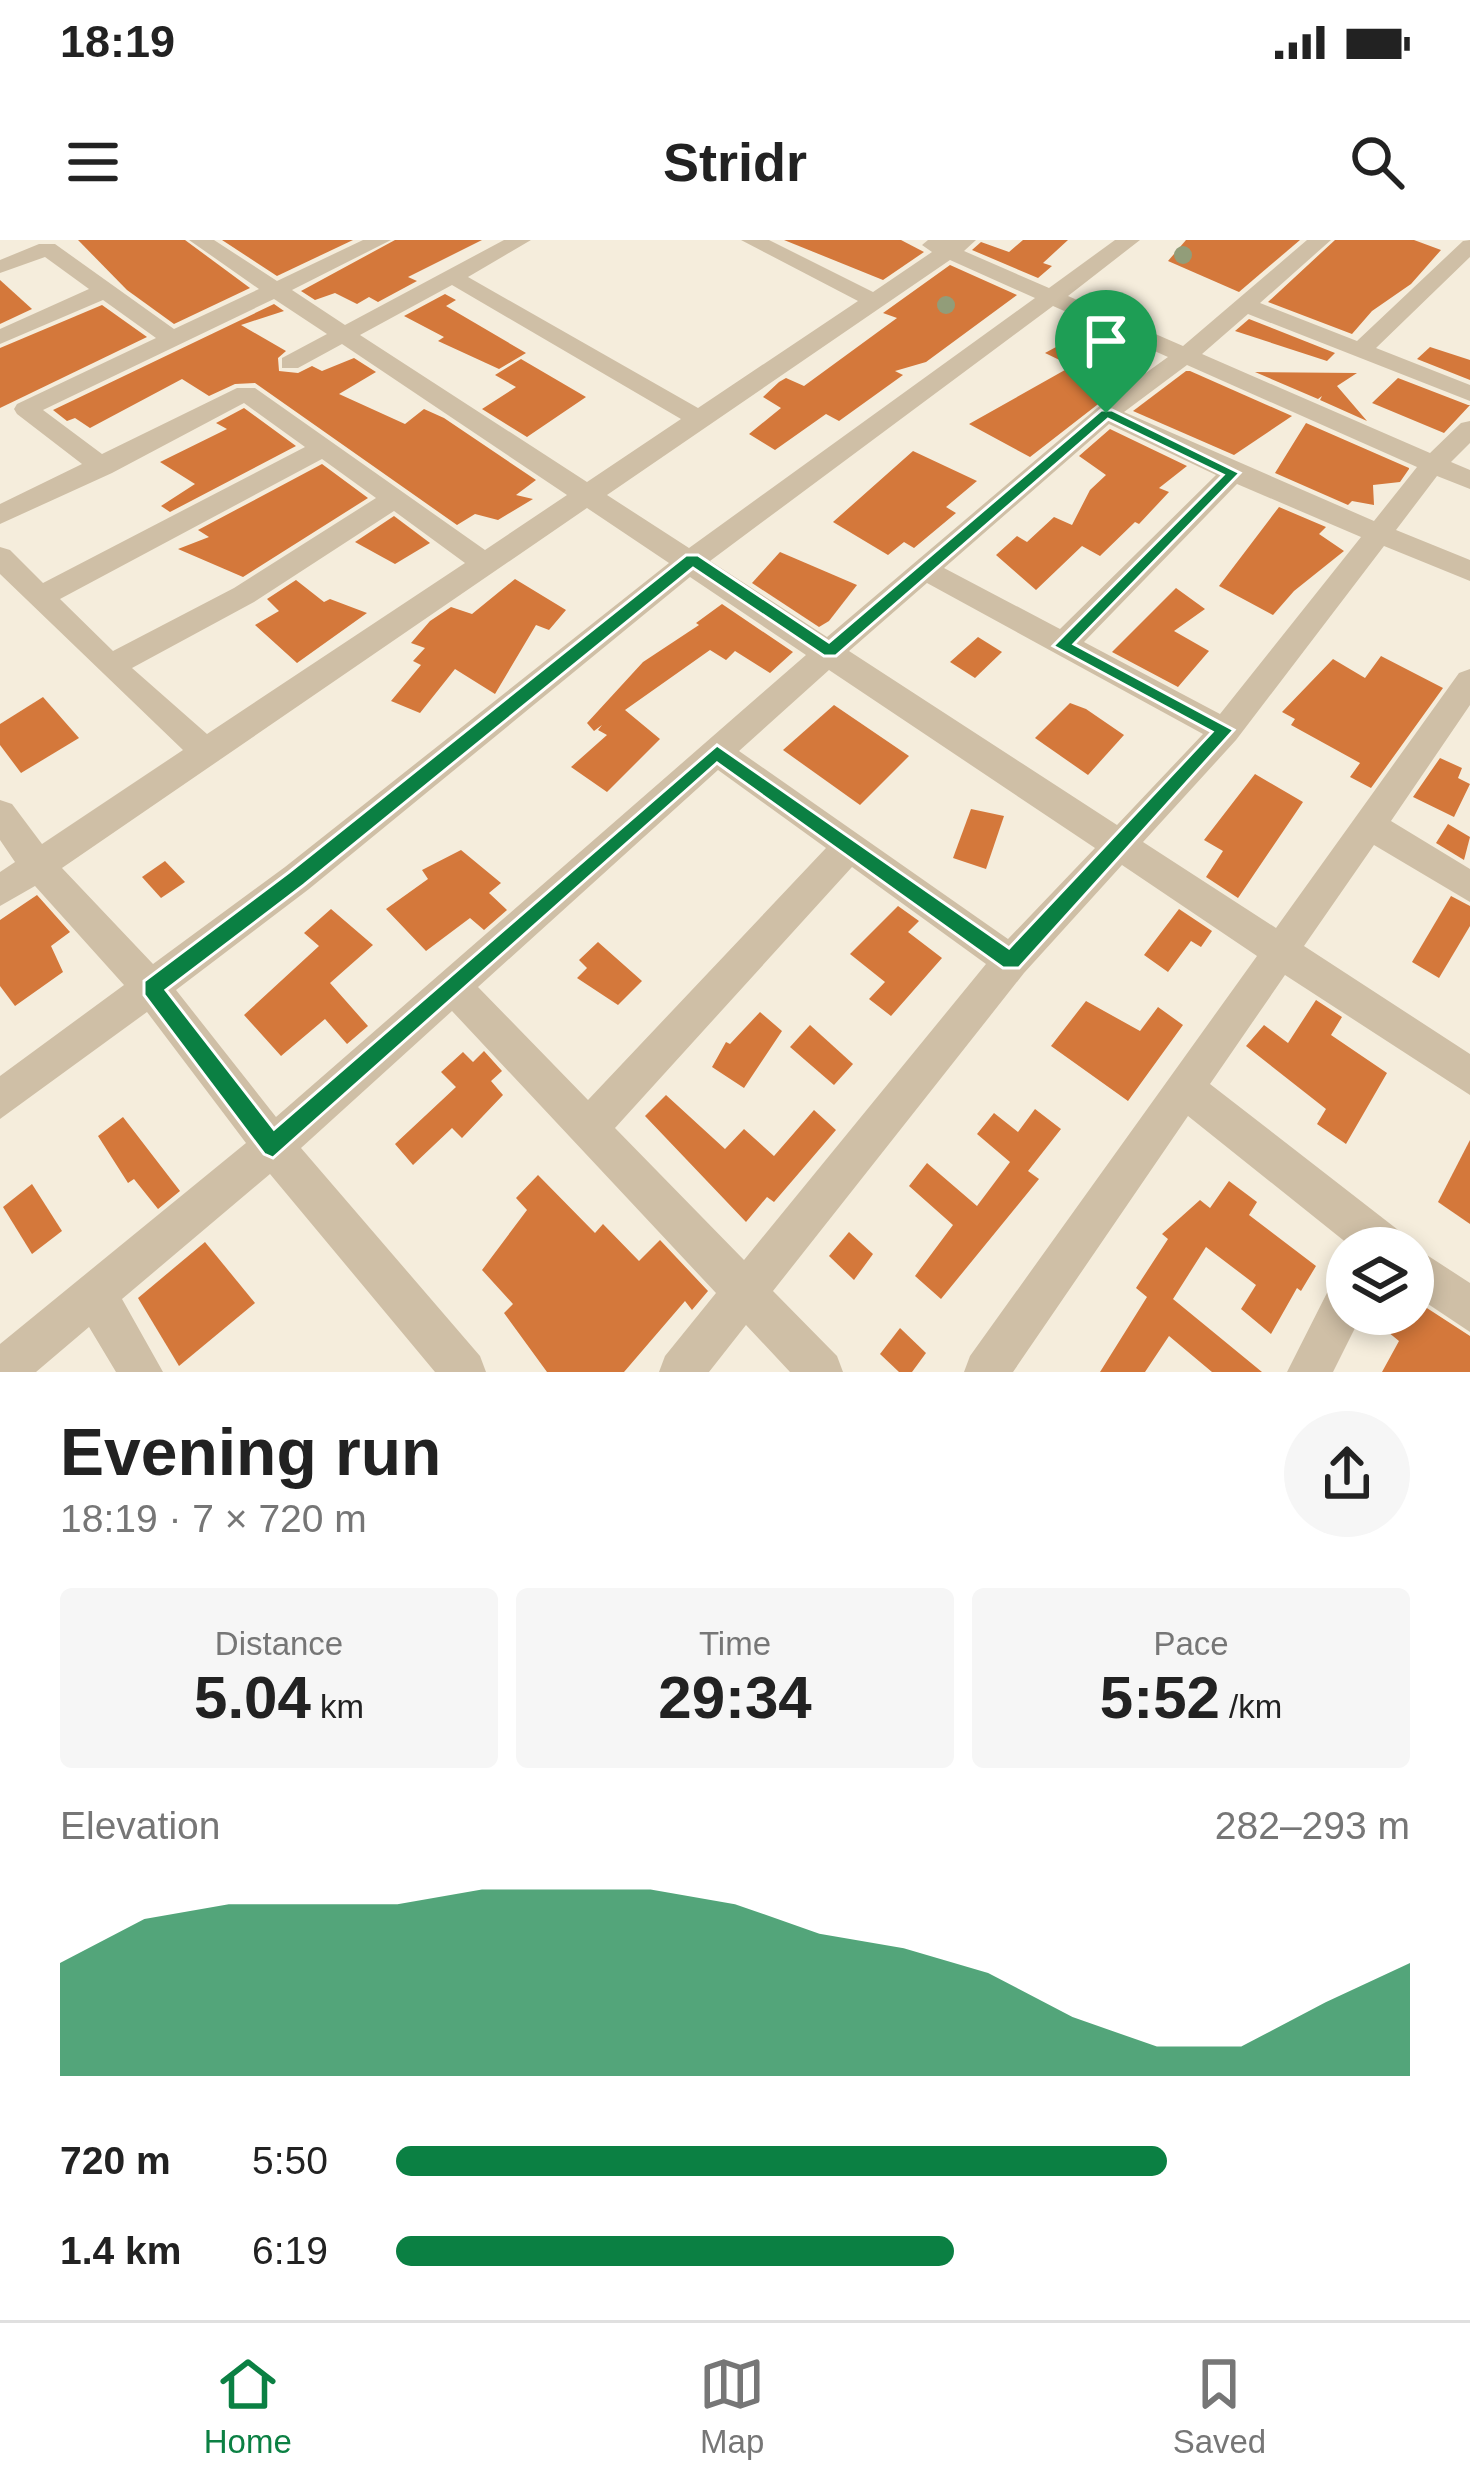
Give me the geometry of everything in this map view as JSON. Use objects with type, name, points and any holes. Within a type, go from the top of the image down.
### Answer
[{"type":"street","points":[[200,240],[1470,1076]]},
{"type":"street","points":[[0,422],[377,240]]},
{"type":"street","points":[[290,363],[342,331],[520,240]]},
{"type":"street","points":[[752,240],[875,302]]},
{"type":"street","points":[[923,240],[956,245],[1050,296],[1470,481]]},
{"type":"street","points":[[0,1100],[297,878],[692,560],[1129,240]]},
{"type":"street","points":[[1,1372],[273,1146],[830,651],[1106,413],[1186,355],[1320,240]]},
{"type":"street","points":[[0,267],[58,244],[102,292],[172,339]]},
{"type":"street","points":[[0,891],[956,245]]},
{"type":"street","points":[[1360,351],[1470,245]]},
{"type":"street","points":[[451,276],[698,418]]},
{"type":"street","points":[[0,337],[102,292]]},
{"type":"street","points":[[1246,305],[1470,394]]},
{"type":"street","points":[[0,515],[246,393],[486,564]]},
{"type":"street","points":[[26,409],[103,467]]},
{"type":"street","points":[[1106,413],[1233,473],[1470,572]]},
{"type":"street","points":[[681,1372],[1011,961],[1225,730],[1382,535],[1432,465],[1470,429]]},
{"type":"street","points":[[40,597],[321,449]]},
{"type":"street","points":[[1062,646],[1233,473]]},
{"type":"street","points":[[110,666],[244,596],[394,499]]},
{"type":"street","points":[[0,557],[205,751]]},
{"type":"street","points":[[927,571],[1225,730]]},
{"type":"street","points":[[986,1372],[1470,681]]},
{"type":"street","points":[[717,752],[1011,961]]},
{"type":"street","points":[[0,814],[38,866],[152,988],[273,1146],[464,1372]]},
{"type":"street","points":[[1368,824],[1470,887]]},
{"type":"street","points":[[588,1129],[849,847]]},
{"type":"street","points":[[453,987],[820,1372]]},
{"type":"street","points":[[1187,1091],[1355,1227]]},
{"type":"street","points":[[1434,1283],[1470,1310]]},
{"type":"street","points":[[94,1293],[141,1372]]},
{"type":"street","points":[[1309,1372],[1328,1335]]},
{"type":"building","points":[[78,240],[185,240],[250,288],[174,324],[127,290]]},
{"type":"building","points":[[222,240],[353,240],[277,276]]},
{"type":"building","points":[[395,240],[482,240],[408,277],[417,281],[378,302],[369,297],[357,304],[335,293],[315,300],[301,291]]},
{"type":"building","points":[[784,240],[901,240],[924,252],[883,280]]},
{"type":"building","points":[[1023,240],[1068,240],[1043,263],[1052,266],[1038,278],[972,250],[981,242],[1009,252]]},
{"type":"building","points":[[1186,240],[1300,240],[1239,292],[1168,261]]},
{"type":"building","points":[[1335,240],[1414,240],[1441,250],[1411,284],[1372,311],[1352,334],[1268,302]]},
{"type":"building","points":[[950,265],[1017,295],[926,362],[895,371],[903,375],[839,421],[826,414],[775,450],[749,434],[781,408],[763,397],[779,382],[786,378],[804,386],[897,318],[883,313]]},
{"type":"building","points":[[0,280],[32,309],[0,324]]},
{"type":"building","points":[[445,294],[456,300],[446,306],[526,353],[499,369],[438,341],[444,337],[404,316]]},
{"type":"building","points":[[274,304],[284,311],[241,325],[286,351],[278,358],[279,371],[298,373],[312,366],[322,371],[354,358],[376,372],[339,394],[405,424],[424,409],[444,418],[536,480],[516,495],[533,499],[498,520],[475,514],[457,525],[255,383],[235,384],[209,396],[182,379],[90,428],[75,418],[67,421],[53,410]]},
{"type":"building","points":[[102,305],[147,337],[0,408],[0,348]]},
{"type":"building","points":[[1249,319],[1335,353],[1327,361],[1235,331]]},
{"type":"building","points":[[1091,328],[1124,342],[1151,363],[1030,457],[969,424],[1072,366],[1045,353]]},
{"type":"building","points":[[1430,347],[1470,360],[1470,380],[1417,359]]},
{"type":"building","points":[[521,359],[586,397],[527,437],[482,409],[516,387],[495,375]]},
{"type":"building","points":[[1186,371],[1292,416],[1234,455],[1133,411]]},
{"type":"building","points":[[1255,372],[1357,373],[1337,386],[1367,421],[1320,400],[1322,396],[1318,399]]},
{"type":"building","points":[[1398,378],[1470,405],[1444,433],[1372,403]]},
{"type":"building","points":[[244,408],[296,446],[170,512],[161,506],[195,484],[160,462],[227,429],[216,423]]},
{"type":"building","points":[[1306,423],[1409,469],[1400,482],[1373,485],[1374,505],[1352,501],[1348,505],[1275,473]]},
{"type":"building","points":[[1110,429],[1187,466],[1159,488],[1169,492],[1139,524],[1135,522],[1100,556],[1082,546],[1036,590],[996,555],[1017,536],[1027,542],[1054,517],[1072,525],[1090,490],[1106,475],[1079,456]]},
{"type":"building","points":[[913,451],[977,481],[946,507],[956,513],[914,548],[904,542],[888,555],[833,522]]},
{"type":"building","points":[[322,464],[368,498],[243,577],[178,549],[209,537],[198,530]]},
{"type":"building","points":[[1279,507],[1326,527],[1319,534],[1344,551],[1294,591],[1273,615],[1219,586]]},
{"type":"building","points":[[394,516],[430,543],[395,564],[355,542]]},
{"type":"building","points":[[780,552],[857,585],[829,621],[819,627],[752,583]]},
{"type":"building","points":[[515,579],[566,610],[549,630],[536,625],[495,694],[455,669],[420,713],[391,701],[421,665],[413,661],[425,648],[411,643],[430,621],[451,607],[472,614]]},
{"type":"building","points":[[296,580],[324,602],[330,599],[367,613],[297,663],[255,625],[279,611],[267,599]]},
{"type":"building","points":[[1176,588],[1205,609],[1174,631],[1209,651],[1178,687],[1112,652]]},
{"type":"building","points":[[722,604],[793,652],[770,673],[735,651],[726,660],[710,650],[625,710],[660,739],[607,792],[571,767],[607,735],[598,730],[602,725],[594,731],[587,723],[643,662]]},
{"type":"building","points":[[978,637],[1002,652],[975,678],[950,662]]},
{"type":"building","points":[[1381,656],[1443,688],[1371,788],[1350,777],[1360,763],[1291,725],[1295,719],[1282,712],[1333,659],[1365,678]]},
{"type":"building","points":[[43,697],[79,738],[21,773],[0,745],[0,724]]},
{"type":"building","points":[[1070,703],[1124,735],[1088,775],[1035,738]]},
{"type":"building","points":[[834,705],[909,756],[860,805],[783,750]]},
{"type":"building","points":[[1440,758],[1462,768],[1458,778],[1470,784],[1454,817],[1413,797]]},
{"type":"building","points":[[1255,774],[1303,802],[1238,898],[1206,877],[1223,851],[1204,840]]},
{"type":"building","points":[[971,809],[1004,816],[986,869],[953,858]]},
{"type":"building","points":[[1448,824],[1470,837],[1464,860],[1436,843]]},
{"type":"building","points":[[461,850],[501,883],[489,893],[507,910],[484,930],[470,918],[426,951],[386,909],[428,879],[422,870]]},
{"type":"building","points":[[165,861],[185,882],[161,898],[142,877]]},
{"type":"building","points":[[37,895],[70,932],[51,946],[63,972],[15,1006],[0,986],[0,920]]},
{"type":"building","points":[[1451,896],[1470,906],[1470,926],[1439,978],[1412,962]]},
{"type":"building","points":[[898,906],[919,921],[908,932],[942,958],[891,1016],[869,999],[885,982],[850,954]]},
{"type":"building","points":[[331,909],[373,945],[330,983],[368,1026],[347,1044],[325,1019],[281,1056],[244,1015],[319,946],[304,933]]},
{"type":"building","points":[[1179,909],[1212,931],[1201,947],[1191,941],[1168,972],[1144,955]]},
{"type":"building","points":[[598,942],[642,981],[618,1005],[577,978],[587,968],[579,960]]},
{"type":"building","points":[[1316,1000],[1342,1017],[1331,1035],[1387,1073],[1346,1144],[1317,1124],[1326,1109],[1246,1046],[1264,1025],[1288,1043]]},
{"type":"building","points":[[1086,1001],[1140,1031],[1158,1007],[1183,1025],[1128,1101],[1051,1046]]},
{"type":"building","points":[[760,1012],[782,1031],[744,1088],[712,1067],[726,1042],[730,1044]]},
{"type":"building","points":[[810,1025],[853,1064],[834,1085],[790,1047]]},
{"type":"building","points":[[484,1051],[502,1071],[491,1081],[503,1095],[462,1138],[452,1128],[413,1165],[395,1144],[456,1087],[441,1072],[463,1052],[473,1062]]},
{"type":"building","points":[[666,1095],[725,1149],[744,1129],[774,1156],[814,1110],[836,1130],[774,1202],[767,1197],[746,1222],[645,1116]]},
{"type":"building","points":[[1035,1109],[1061,1129],[1028,1171],[1039,1179],[941,1299],[915,1276],[953,1225],[909,1186],[927,1163],[977,1206],[1010,1162],[977,1134],[994,1113],[1018,1132]]},
{"type":"building","points":[[123,1117],[180,1191],[158,1209],[134,1179],[128,1183],[98,1136]]},
{"type":"building","points":[[1470,1140],[1470,1224],[1438,1202]]},
{"type":"building","points":[[538,1175],[595,1233],[603,1224],[639,1261],[660,1240],[708,1291],[692,1310],[685,1301],[624,1372],[547,1372],[504,1313],[513,1304],[482,1270],[527,1210],[516,1198]]},
{"type":"building","points":[[1229,1181],[1257,1202],[1249,1215],[1316,1266],[1301,1291],[1297,1288],[1271,1334],[1241,1309],[1256,1285],[1206,1247],[1173,1299],[1262,1372],[1212,1372],[1169,1336],[1145,1372],[1100,1372],[1147,1297],[1136,1288],[1168,1239],[1162,1234],[1200,1200],[1210,1208]]},
{"type":"building","points":[[32,1184],[62,1231],[32,1254],[3,1207]]},
{"type":"building","points":[[849,1232],[873,1254],[854,1280],[829,1256]]},
{"type":"building","points":[[205,1242],[255,1303],[179,1366],[138,1298]]},
{"type":"building","points":[[1434,1313],[1470,1336],[1470,1372],[1382,1372],[1399,1341],[1392,1335],[1434,1335]]},
{"type":"building","points":[[900,1328],[926,1353],[912,1372],[899,1372],[880,1354]]},
{"type":"route","points":[[1106,413],[1233,473],[1062,646],[1225,730],[1011,961],[717,752],[273,1146],[152,988],[297,878],[692,560],[830,651],[1106,413]]}]
